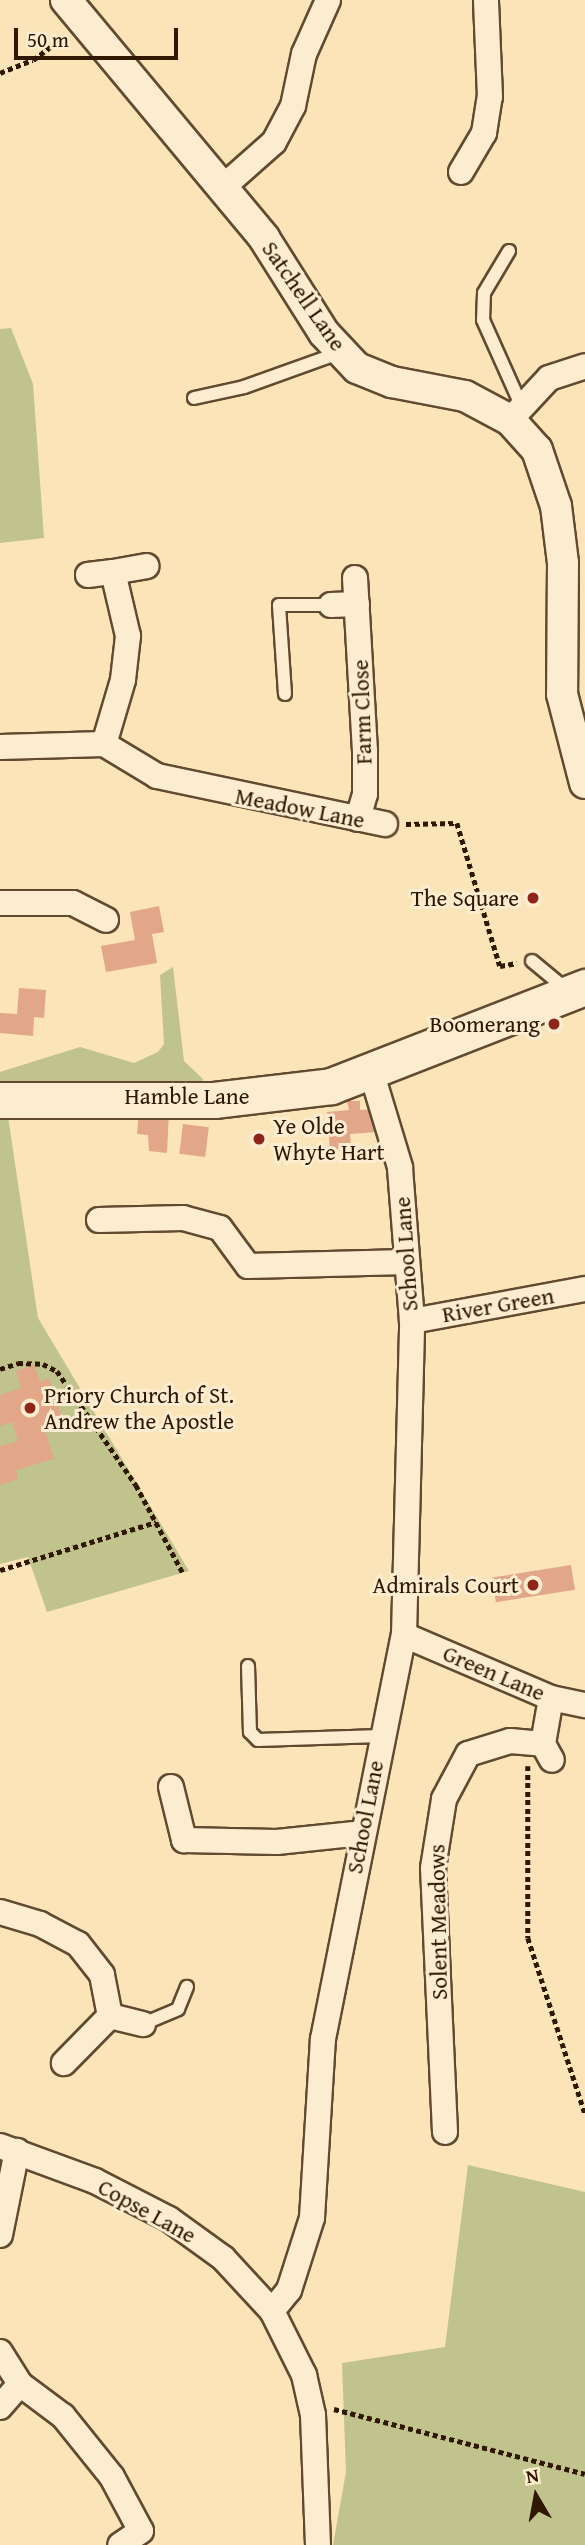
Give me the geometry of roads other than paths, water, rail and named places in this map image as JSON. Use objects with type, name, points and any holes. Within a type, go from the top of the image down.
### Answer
[{"type":"main road","name":"Hamble Lane","points":[[0,1100],[246,1098],[307,1091],[372,1074],[577,989]]},
{"type":"street","points":[[222,188],[274,142],[293,106],[304,54],[328,0]]},
{"type":"street","points":[[461,172],[484,133],[490,97],[486,0]]},
{"type":"street","name":"Satchell Lane","points":[[75,11],[222,188],[342,352],[357,368],[392,382],[465,396],[515,412],[537,450],[556,506],[563,563],[562,694],[585,783]]},
{"type":"street","points":[[515,412],[549,378],[585,366]]},
{"type":"street","points":[[0,747],[104,744],[123,681],[128,636],[101,573],[146,566]]},
{"type":"street","name":"Farm Close","points":[[355,578],[365,794],[358,819]]},
{"type":"street","points":[[331,605],[358,604]]},
{"type":"street","name":"Meadow Lane","points":[[104,744],[157,776],[210,798],[385,824]]},
{"type":"street","points":[[0,903],[73,902],[106,920]]},
{"type":"street","name":"School Lane","points":[[272,2311],[289,2290],[312,2218],[323,2039],[381,1736],[404,1635],[412,1321],[400,1167],[372,1074]]},
{"type":"street","points":[[99,1220],[183,1218],[220,1228],[248,1266],[407,1262]]},
{"type":"street","name":"River Green","points":[[412,1321],[585,1289]]},
{"type":"street","name":"Green Lane","points":[[404,1635],[551,1698],[585,1705]]},
{"type":"street","name":"Solent Meadows","points":[[445,2132],[433,1868],[440,1818],[457,1767],[468,1754],[487,1745],[541,1749],[551,1698]]},
{"type":"street","points":[[171,1787],[184,1840],[277,1842],[362,1833]]},
{"type":"street","points":[[0,1912],[40,1924],[78,1944],[102,1975],[110,2016]]},
{"type":"street","points":[[110,2016],[143,2024]]},
{"type":"street","points":[[64,2063],[110,2016]]},
{"type":"street","points":[[0,2235],[8,2149]]},
{"type":"street","name":"Copse Lane","points":[[8,2149],[95,2180],[169,2219],[223,2258],[272,2311]]},
{"type":"street","points":[[272,2311],[304,2375],[313,2415],[318,2545]]},
{"type":"street","points":[[0,2352],[20,2384],[63,2416],[112,2477],[146,2538],[120,2545]]},
{"type":"street","points":[[0,2407],[20,2384]]},
{"type":"lane","points":[[509,251],[484,293],[483,320],[515,412]]},
{"type":"lane","points":[[194,398],[244,387],[342,352]]},
{"type":"lane","points":[[285,694],[279,605],[331,605]]},
{"type":"lane","points":[[532,961],[577,989]]},
{"type":"lane","points":[[248,1666],[250,1732],[258,1740],[381,1736]]},
{"type":"lane","points":[[143,2024],[178,2009],[187,1987]]},
{"type":"place","name":"The Square","points":[[533,898]]},
{"type":"place","name":"Boomerang","points":[[554,1024]]},
{"type":"place","name":"Ye Olde Whyte Hart","points":[[259,1139]]},
{"type":"place","name":"Priory Church of St. Andrew the Apostle","points":[[30,1408]]},
{"type":"place","name":"Admirals Court","points":[[533,1585]]}]
